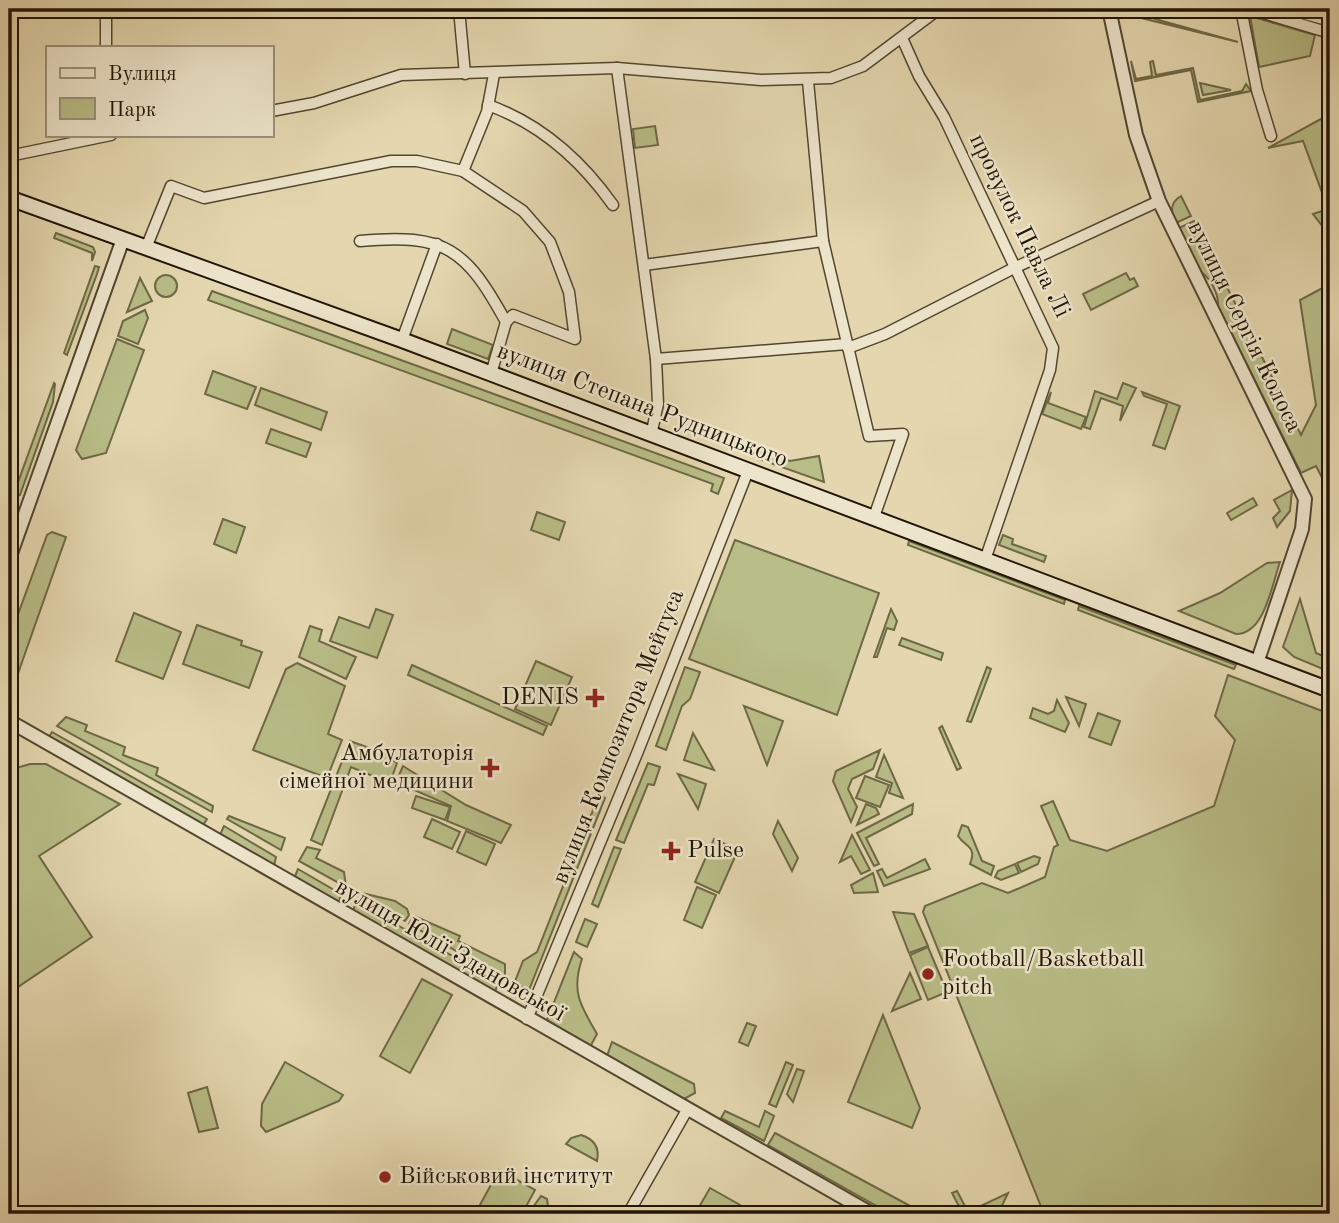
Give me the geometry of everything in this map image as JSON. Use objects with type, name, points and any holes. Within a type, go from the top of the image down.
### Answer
[{"type":"main road","name":"вулиця Степана Рудницького","points":[[9,198],[402,340],[748,471],[876,512],[985,560],[1258,660],[1330,690]]},
{"type":"street","points":[[106,9],[107,46]]},
{"type":"street","points":[[459,9],[465,74]]},
{"type":"street","points":[[273,111],[314,103],[401,75],[617,68],[761,80],[808,80],[852,72],[902,38],[924,14],[939,9]]},
{"type":"street","name":"вулиця Сергія Колоса","points":[[1109,9],[1136,135],[1156,203],[1305,500],[1303,526],[1258,660]]},
{"type":"street","points":[[1241,9],[1255,82],[1271,136]]},
{"type":"street","points":[[1250,9],[1330,33]]},
{"type":"street","points":[[1287,9],[1323,16]]},
{"type":"street","name":"провулок Павла Лі","points":[[902,38],[919,76],[944,117],[1051,341],[1053,352],[985,560]]},
{"type":"street","points":[[617,68],[656,359],[658,404],[651,435]]},
{"type":"street","points":[[463,171],[488,106],[494,74]]},
{"type":"street","points":[[808,80],[823,241],[869,436],[903,434],[876,512]]},
{"type":"street","points":[[488,106],[522,120],[564,148],[579,162],[613,205]]},
{"type":"street","points":[[9,156],[104,136]]},
{"type":"street","points":[[146,248],[170,186],[204,198],[391,161],[417,161],[463,171],[523,211],[550,242],[569,292],[575,339],[513,315],[506,323],[491,374]]},
{"type":"street","points":[[656,359],[847,346],[896,329],[1014,268],[1156,203]]},
{"type":"street","points":[[360,241],[406,238],[437,244],[476,271],[506,323]]},
{"type":"street","points":[[9,559],[124,239]]},
{"type":"street","points":[[644,265],[823,241]]},
{"type":"street","points":[[402,340],[437,244]]},
{"type":"street","name":"вулиця Композитора Мейтуса","points":[[527,1019],[638,751],[748,471]]},
{"type":"street","name":"вулиця Юлії Здановської","points":[[9,721],[872,1214]]},
{"type":"street","points":[[628,1214],[687,1110]]},
{"type":"green space","points":[[1121,9],[1157,9],[1155,19],[1238,42],[1129,15],[1123,16]]},
{"type":"green space","points":[[1250,16],[1315,35],[1310,56],[1259,67]]},
{"type":"green space","points":[[1131,61],[1136,79],[1152,76],[1150,62],[1153,61],[1156,75],[1193,68],[1200,100],[1242,91],[1246,84],[1251,91],[1198,102],[1191,70],[1135,81]]},
{"type":"green space","points":[[1200,83],[1231,90],[1203,95]]},
{"type":"green space","points":[[1330,114],[1330,236],[1313,214],[1328,209],[1303,141],[1268,148]]},
{"type":"green space","points":[[655,126],[658,145],[635,148],[633,129]]},
{"type":"green space","points":[[1181,196],[1191,216],[1176,223],[1172,208]]},
{"type":"green space","points":[[1194,221],[1301,435],[1316,405],[1300,300],[1330,284],[1330,493],[1316,466],[1301,473],[1218,306],[1213,287],[1201,272],[1179,228]]},
{"type":"green space","points":[[56,233],[93,247],[95,252],[92,261],[92,253],[54,238]]},
{"type":"green space","points":[[95,266],[99,267],[97,274],[67,355],[64,353]]},
{"type":"green space","points":[[1126,273],[1130,280],[1134,278],[1138,286],[1091,310],[1083,294]]},
{"type":"green space","points":[[166,275],[174,278],[177,286],[174,294],[166,297],[158,294],[155,286],[158,278]]},
{"type":"green space","points":[[140,278],[152,301],[127,312]]},
{"type":"green space","points":[[212,291],[724,478],[718,494],[711,491],[713,484],[208,300]]},
{"type":"green space","points":[[145,310],[148,318],[138,344],[118,336],[123,321]]},
{"type":"green space","points":[[452,329],[493,345],[488,359],[447,344]]},
{"type":"green space","points":[[117,339],[144,350],[106,453],[82,459],[76,450]]},
{"type":"green space","points":[[213,371],[256,387],[247,409],[205,394]]},
{"type":"green space","points":[[54,383],[53,402],[20,495],[13,496]]},
{"type":"green space","points":[[1123,383],[1136,388],[1120,421],[1123,406],[1101,398],[1090,429],[1084,427],[1095,391],[1117,399]]},
{"type":"green space","points":[[261,388],[327,412],[321,430],[255,405]]},
{"type":"green space","points":[[1051,392],[1048,403],[1086,417],[1081,429],[1042,414]]},
{"type":"green space","points":[[1142,392],[1180,406],[1165,449],[1153,445],[1167,404],[1144,396]]},
{"type":"green space","points":[[271,429],[311,443],[306,457],[266,443]]},
{"type":"green space","points":[[761,451],[790,461],[819,456],[824,482],[759,459]]},
{"type":"green space","points":[[1292,490],[1290,511],[1277,527],[1273,518],[1280,511],[1274,500]]},
{"type":"green space","points":[[1253,498],[1257,505],[1231,520],[1227,513]]},
{"type":"green space","points":[[537,512],[565,522],[559,540],[531,530]]},
{"type":"green space","points":[[223,519],[245,527],[236,553],[214,544]]},
{"type":"green space","points":[[52,532],[66,537],[9,699],[9,639],[47,535]]},
{"type":"green space","points":[[1003,535],[1013,539],[1012,544],[1046,556],[1044,562],[999,545]]},
{"type":"green space","points":[[735,540],[879,593],[837,715],[689,659]]},
{"type":"green space","points":[[909,541],[1065,600],[1064,604],[908,545]]},
{"type":"green space","points":[[1280,562],[1261,617],[1246,632],[1236,634],[1179,611],[1220,593],[1267,563]]},
{"type":"green space","points":[[1300,599],[1316,653],[1330,659],[1330,672],[1294,657],[1283,647]]},
{"type":"green space","points":[[1079,606],[1236,665],[1234,669],[1078,610]]},
{"type":"green space","points":[[376,609],[393,615],[377,658],[330,641],[339,617],[369,628]]},
{"type":"green space","points":[[891,609],[897,621],[894,630],[887,628],[877,657],[874,657]]},
{"type":"green space","points":[[134,613],[181,632],[163,679],[116,661]]},
{"type":"green space","points":[[197,625],[242,641],[241,645],[262,652],[249,688],[183,664]]},
{"type":"green space","points":[[310,626],[322,630],[319,641],[356,657],[346,679],[299,657]]},
{"type":"green space","points":[[902,638],[943,653],[941,660],[899,645]]},
{"type":"green space","points":[[536,661],[572,677],[551,725],[515,709]]},
{"type":"green space","points":[[297,663],[345,686],[328,734],[342,740],[327,778],[253,750],[286,669]]},
{"type":"green space","points":[[412,665],[547,726],[543,735],[408,675]]},
{"type":"green space","points":[[685,667],[700,672],[690,699],[682,706],[666,750],[656,746]]},
{"type":"green space","points":[[987,667],[991,669],[971,722],[967,721]]},
{"type":"green space","points":[[1228,675],[1330,714],[1330,1214],[1044,1214],[923,912],[925,906],[982,883],[1008,893],[1045,877],[1054,847],[1058,845],[1041,806],[1053,801],[1070,840],[1107,851],[1214,806],[1235,740],[1215,716]]},
{"type":"green space","points":[[1066,697],[1086,704],[1079,726]]},
{"type":"green space","points":[[1057,700],[1069,723],[1065,732],[1030,718],[1033,708],[1048,714],[1054,711]]},
{"type":"green space","points":[[744,706],[783,721],[767,765]]},
{"type":"green space","points":[[1098,713],[1120,721],[1111,745],[1089,737]]},
{"type":"green space","points":[[66,717],[87,725],[85,731],[125,747],[123,755],[158,768],[156,775],[213,806],[212,812],[57,726]]},
{"type":"green space","points":[[942,726],[961,768],[957,770],[939,728]]},
{"type":"green space","points":[[52,732],[207,819],[202,827],[72,754],[74,750],[64,744],[61,748],[47,740]]},
{"type":"green space","points":[[693,733],[714,770],[684,760]]},
{"type":"green space","points":[[350,741],[383,753],[397,763],[390,783],[351,767],[322,845],[311,840]]},
{"type":"green space","points":[[880,750],[873,769],[852,779],[848,789],[857,807],[851,822],[833,781],[836,771]]},
{"type":"green space","points":[[884,755],[903,798],[889,793],[892,783],[876,777]]},
{"type":"green space","points":[[648,763],[660,767],[654,785],[648,784],[624,843],[616,840]]},
{"type":"green space","points":[[30,764],[46,764],[120,804],[39,856],[92,937],[9,993],[9,770]]},
{"type":"green space","points":[[403,766],[466,805],[511,825],[501,843],[447,821],[451,806],[396,782]]},
{"type":"green space","points":[[678,774],[706,784],[698,809]]},
{"type":"green space","points":[[865,776],[889,785],[880,807],[856,798]]},
{"type":"green space","points":[[599,795],[605,798],[529,990],[514,984],[523,961],[537,952]]},
{"type":"green space","points":[[416,796],[450,807],[445,820],[412,808]]},
{"type":"green space","points":[[866,804],[876,808],[879,814],[857,825]]},
{"type":"green space","points":[[913,804],[912,814],[866,838],[879,864],[874,866],[857,833]]},
{"type":"green space","points":[[229,816],[285,838],[281,850],[227,819]]},
{"type":"green space","points":[[432,819],[460,832],[452,849],[424,837]]},
{"type":"green space","points":[[778,821],[798,858],[792,871],[773,834]]},
{"type":"green space","points":[[962,825],[968,827],[982,861],[994,866],[991,875],[970,864],[971,850],[958,836]]},
{"type":"green space","points":[[224,826],[276,857],[274,866],[219,837]]},
{"type":"green space","points":[[466,831],[495,844],[486,865],[457,852]]},
{"type":"green space","points":[[852,835],[870,870],[861,874],[851,856],[840,862]]},
{"type":"green space","points":[[714,839],[738,850],[719,893],[695,882]]},
{"type":"green space","points":[[307,847],[320,850],[316,858],[344,872],[346,887],[299,861]]},
{"type":"green space","points":[[614,847],[621,849],[598,907],[592,904]]},
{"type":"green space","points":[[1034,856],[1040,858],[1038,864],[1021,872],[1017,863]]},
{"type":"green space","points":[[925,859],[930,869],[884,886],[877,871],[882,869],[887,878]]},
{"type":"green space","points":[[1015,864],[1019,873],[1001,880],[995,877],[998,871]]},
{"type":"green space","points":[[298,869],[341,894],[339,902],[331,902],[293,881]]},
{"type":"green space","points":[[873,873],[878,892],[854,893],[851,885]]},
{"type":"green space","points":[[697,887],[716,895],[702,928],[684,920]]},
{"type":"green space","points":[[358,892],[395,901],[407,909],[409,915],[405,921]]},
{"type":"green space","points":[[356,902],[499,982],[493,996],[353,911]]},
{"type":"green space","points":[[893,912],[914,914],[928,946],[909,953]]},
{"type":"green space","points":[[414,916],[460,936],[458,941],[505,964],[505,979],[409,924]]},
{"type":"green space","points":[[585,919],[597,924],[587,947],[576,942]]},
{"type":"green space","name":"Football/Basketball pitch","points":[[928,947],[947,992],[928,1000],[910,955]]},
{"type":"green space","points":[[574,952],[582,959],[577,980],[579,998],[597,1034],[590,1047],[547,1020]]},
{"type":"green space","points":[[910,973],[921,999],[892,1011]]},
{"type":"green space","points":[[422,979],[452,995],[410,1073],[380,1056]]},
{"type":"green space","points":[[883,1015],[920,1108],[912,1128],[848,1102]]},
{"type":"green space","points":[[747,1023],[756,1026],[748,1046],[739,1042]]},
{"type":"green space","points":[[612,1042],[694,1084],[695,1093],[684,1099],[607,1056]]},
{"type":"green space","points":[[285,1062],[343,1095],[339,1101],[266,1132],[261,1126],[262,1104]]},
{"type":"green space","points":[[786,1062],[793,1065],[776,1107],[769,1104]]},
{"type":"green space","points":[[797,1069],[804,1071],[793,1102],[787,1094]]},
{"type":"green space","points":[[207,1087],[218,1128],[199,1132],[188,1093]]},
{"type":"green space","points":[[725,1111],[759,1127],[765,1111],[774,1116],[764,1141],[721,1118]]},
{"type":"green space","points":[[775,1133],[925,1214],[891,1214],[768,1145]]},
{"type":"green space","points":[[581,1135],[595,1144],[597,1161],[566,1144],[571,1138]]},
{"type":"green space","points":[[499,1170],[535,1190],[522,1214],[495,1214],[480,1205]]},
{"type":"green space","points":[[710,1188],[756,1214],[728,1214],[719,1209],[715,1214],[695,1214]]},
{"type":"green space","points":[[957,1191],[968,1212],[1008,1193],[998,1214],[963,1214],[952,1193]]},
{"type":"green space","points":[[541,1196],[547,1199],[548,1206],[544,1214],[528,1214]]},
{"type":"place","name":"DENIS","points":[[595,698]]},
{"type":"place","name":"Амбулаторія сімейної медицини","points":[[490,768]]},
{"type":"place","name":"Pulse","points":[[671,851]]},
{"type":"place","name":"Football/Basketball pitch","points":[[928,974]]},
{"type":"place","name":"Військовий інститут","points":[[385,1177]]}]
